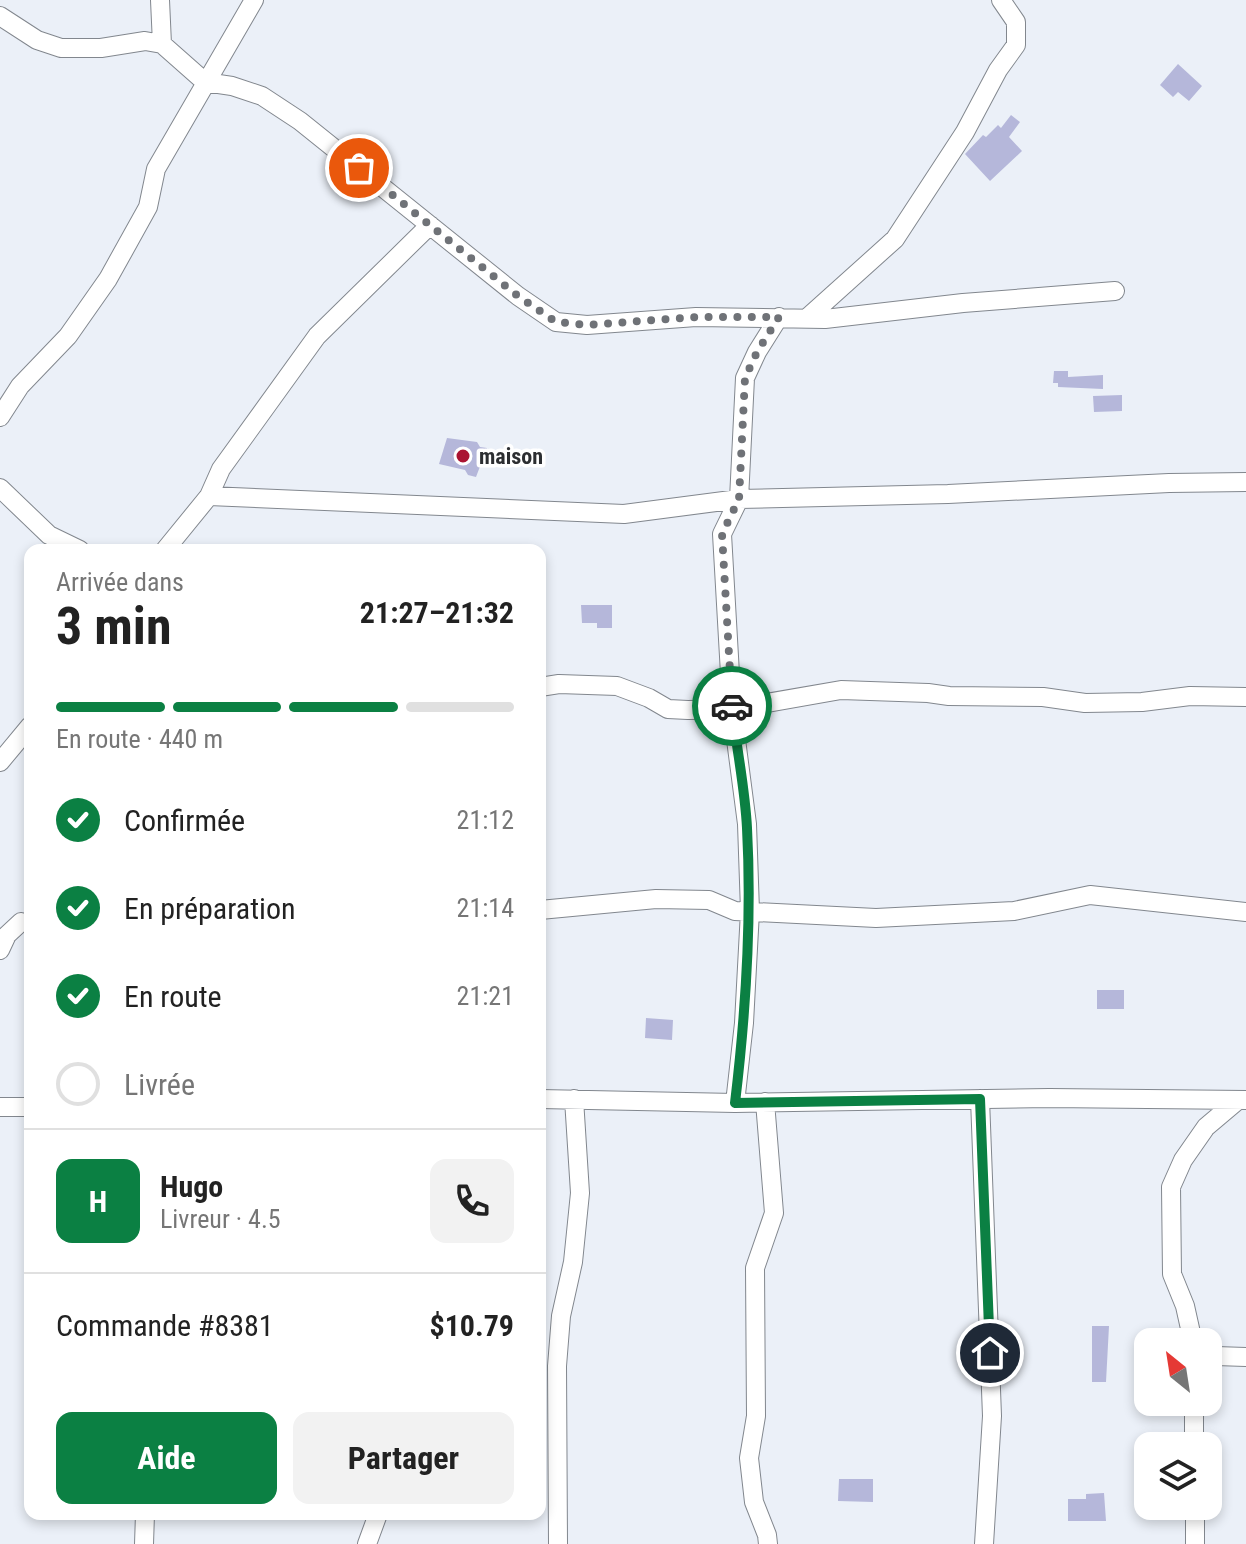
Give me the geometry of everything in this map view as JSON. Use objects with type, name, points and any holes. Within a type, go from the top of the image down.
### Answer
[{"type":"street","points":[[160,0],[162,44]]},
{"type":"street","points":[[0,417],[20,386],[68,336],[108,279],[148,207],[156,169],[254,0]]},
{"type":"street","points":[[806,319],[895,239],[952,154],[998,70],[1016,45],[1016,22],[1001,0]]},
{"type":"street","points":[[0,16],[37,40],[61,48],[101,48],[145,41],[162,44],[205,82],[232,86],[262,96],[284,109],[518,296],[556,322],[587,325],[696,317],[806,319],[1115,291]]},
{"type":"street","points":[[170,544],[209,496],[221,469],[317,336],[430,225]]},
{"type":"street","points":[[722,534],[739,499],[745,378],[779,317]]},
{"type":"street","points":[[209,496],[624,514],[739,499],[1246,482]]},
{"type":"street","points":[[0,488],[49,535],[68,544]]},
{"type":"street","points":[[709,503],[722,534],[732,709],[747,824],[750,911],[744,1023],[735,1103]]},
{"type":"street","points":[[546,686],[617,686],[668,709],[732,709],[841,690],[1043,697],[1085,703],[1142,702],[1190,696],[1246,697]]},
{"type":"street","points":[[0,762],[24,733]]},
{"type":"street","points":[[546,909],[656,899],[709,900],[735,911],[876,918],[1014,911],[1090,895],[1246,912]]},
{"type":"street","points":[[0,924],[24,922]]},
{"type":"street","points":[[0,950],[7,935],[24,923]]},
{"type":"street","points":[[546,1099],[735,1103],[980,1099],[1242,1100]]},
{"type":"street","points":[[558,1544],[557,1366],[561,1316],[573,1262],[580,1193],[574,1099]]},
{"type":"street","points":[[980,1099],[992,1416],[984,1544]]},
{"type":"street","points":[[1190,1328],[1172,1274],[1171,1187],[1183,1160],[1206,1127],[1242,1100]]},
{"type":"street","points":[[765,1102],[774,1213],[755,1268],[756,1416],[749,1458],[754,1502],[768,1544]]},
{"type":"street","points":[[0,1107],[24,1107]]},
{"type":"street","points":[[1222,1356],[1246,1357]]},
{"type":"street","points":[[144,1544],[145,1520]]},
{"type":"street","points":[[367,1544],[376,1520]]},
{"type":"street","points":[[1195,1520],[1195,1544]]},
{"type":"building","points":[[1178,64],[1202,86],[1189,101],[1178,92],[1173,97],[1160,85]]},
{"type":"building","points":[[1011,115],[1020,122],[1009,137],[1022,151],[990,181],[965,154],[983,135],[986,137],[998,125],[1001,128]]},
{"type":"building","points":[[1054,371],[1068,371],[1068,377],[1103,375],[1103,389],[1058,387],[1058,383],[1053,383]]},
{"type":"building","points":[[1122,395],[1122,411],[1094,412],[1093,396]]},
{"type":"building","name":"maison","points":[[447,438],[477,442],[480,447],[487,448],[476,477],[468,475],[465,470],[439,464]]},
{"type":"building","points":[[581,605],[612,605],[612,628],[597,628],[597,623],[582,623]]},
{"type":"building","points":[[1097,990],[1124,990],[1124,1009],[1097,1009]]},
{"type":"building","points":[[646,1018],[673,1020],[672,1040],[645,1038]]},
{"type":"building","points":[[1092,1326],[1109,1326],[1106,1382],[1092,1382]]},
{"type":"building","points":[[839,1479],[873,1479],[873,1502],[838,1501]]},
{"type":"building","points":[[1104,1493],[1106,1521],[1068,1521],[1068,1499],[1086,1499],[1086,1494]]},
{"type":"way so far","points":[[359,168],[518,296],[556,322],[587,325],[696,317],[779,317],[745,378],[739,499],[722,534],[732,706]]},
{"type":"place","name":"maison","points":[[463,456]]},
{"type":"route","points":[[732,706],[747,824],[750,911],[744,1023],[735,1103],[980,1099],[990,1353]]}]
